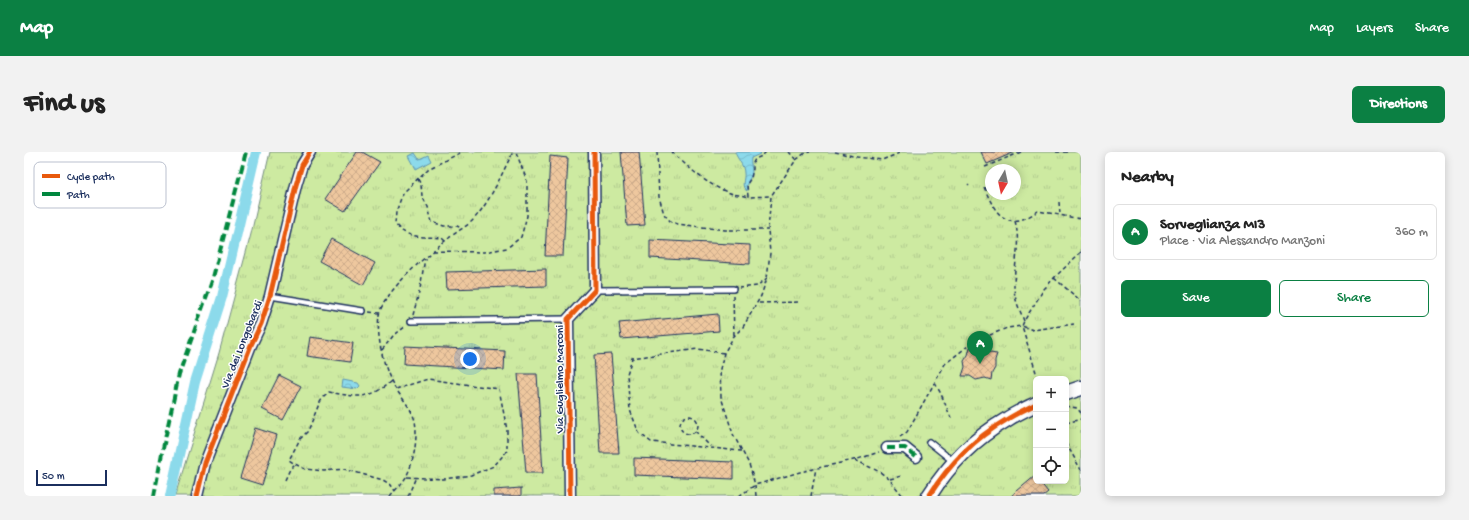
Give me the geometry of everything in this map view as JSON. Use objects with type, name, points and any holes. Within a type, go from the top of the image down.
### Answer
[{"type":"street","name":"Via dei Longobardi","points":[[197,496],[205,463],[251,345],[261,324],[270,296],[296,185],[302,165],[310,152]]},
{"type":"street","points":[[594,152],[596,290]]},
{"type":"street","name":"Via Guglielmo Marconi","points":[[570,496],[568,319],[596,290]]},
{"type":"street","points":[[1069,392],[1081,388]]},
{"type":"street","points":[[929,496],[955,462],[976,442],[1005,420],[1033,406]]},
{"type":"street","points":[[887,448],[905,448],[916,457]]},
{"type":"lane","points":[[596,290],[732,289]]},
{"type":"lane","points":[[270,296],[363,311]]},
{"type":"lane","points":[[411,321],[568,319]]},
{"type":"lane","points":[[929,442],[955,462]]},
{"type":"path","points":[[445,241],[442,238],[417,237],[406,234],[395,224],[396,212],[403,193],[428,169],[462,152]]},
{"type":"path","points":[[432,251],[485,252],[508,248],[521,237],[527,216],[527,181],[516,152]]},
{"type":"path","points":[[657,152],[659,197],[664,214],[671,222],[725,230],[768,230]]},
{"type":"path","points":[[672,152],[690,171],[731,194],[771,196]]},
{"type":"path","points":[[748,196],[747,184],[751,178],[753,163],[755,159],[762,156],[766,152]]},
{"type":"path","points":[[789,152],[796,160]]},
{"type":"path","points":[[756,496],[755,485],[749,464],[732,434],[721,397],[720,369],[724,353],[734,336],[743,327],[758,304],[767,278],[770,253],[768,230],[771,196],[796,160],[805,153],[810,152]]},
{"type":"path","points":[[835,152],[857,157],[882,160],[902,152]]},
{"type":"path","points":[[992,164],[1021,152]]},
{"type":"path","points":[[1056,152],[1069,152]]},
{"type":"path","points":[[418,179],[422,185],[422,196],[428,207],[432,222],[444,226],[457,226],[461,228]]},
{"type":"path","points":[[984,187],[995,210],[1007,220],[1015,221],[1028,218],[1038,211],[1081,219]]},
{"type":"path","points":[[1059,202],[1060,215]]},
{"type":"path","points":[[1015,221],[1018,242],[1014,288],[1018,306],[1024,320]]},
{"type":"path","points":[[1037,376],[1022,326],[1024,320],[1044,288],[1081,252]]},
{"type":"path","points":[[382,350],[393,336],[411,321],[420,289],[425,258]]},
{"type":"path","points":[[734,336],[732,289],[757,286],[767,278]]},
{"type":"path","points":[[1054,278],[1081,302]]},
{"type":"path","points":[[758,304],[799,302]]},
{"type":"path","points":[[363,311],[379,313]]},
{"type":"path","points":[[738,496],[755,485],[816,468],[854,460],[887,448],[907,432],[945,364],[973,342],[1007,328],[1022,326],[1033,330],[1074,324]]},
{"type":"path","points":[[724,353],[698,349],[632,358],[627,374],[630,410],[639,433],[651,442],[741,451]]},
{"type":"path","points":[[396,390],[428,378],[499,389],[507,430],[507,451],[494,466],[471,474],[444,479],[406,477]]},
{"type":"path","points":[[391,381],[384,387],[359,397],[329,392],[319,404],[308,431],[300,439],[289,460],[305,469],[324,471],[344,469],[383,480],[391,485],[394,491]]},
{"type":"path","points":[[935,383],[951,418]]},
{"type":"path","points":[[1069,407],[1077,408],[1081,413]]},
{"type":"path","points":[[689,416],[696,420],[698,425],[695,431],[689,434],[683,432],[680,423],[685,417],[689,416]]},
{"type":"path","points":[[1069,422],[1081,419]]},
{"type":"path","points":[[695,431],[711,447]]},
{"type":"path","points":[[1069,448],[1081,470]]},
{"type":"path","points":[[854,460],[869,466],[890,479],[903,496]]},
{"type":"path","points":[[285,480],[290,469],[295,464]]},
{"type":"path","points":[[811,496],[816,468]]},
{"type":"path","points":[[890,479],[902,476]]},
{"type":"path","points":[[408,496],[416,477]]},
{"type":"green space","points":[[270,152],[1081,152],[1081,496],[175,496],[219,353],[251,234]]},
{"type":"water","points":[[735,152],[762,152],[751,158],[752,172],[747,183],[747,191],[743,185],[744,170]]},
{"type":"water","points":[[415,153],[419,159],[428,155],[431,161],[416,169],[409,156]]},
{"type":"water","points":[[343,380],[358,383],[360,386],[357,389],[342,387]]},
{"type":"building","points":[[357,152],[362,152],[380,162],[345,211],[325,199]]},
{"type":"building","points":[[621,152],[639,152],[645,225],[627,226]]},
{"type":"building","points":[[981,152],[1015,152],[987,164]]},
{"type":"building","points":[[550,156],[568,158],[563,256],[545,256]]},
{"type":"building","points":[[331,239],[375,263],[363,285],[319,261]]},
{"type":"building","points":[[650,240],[750,245],[750,264],[650,258]]},
{"type":"building","points":[[546,269],[546,286],[447,289],[446,272]]},
{"type":"building","points":[[718,314],[719,331],[621,339],[619,323]]},
{"type":"building","points":[[310,337],[353,343],[350,362],[307,356]]},
{"type":"building","points":[[405,346],[505,351],[504,370],[404,364]]},
{"type":"building","points":[[970,347],[977,350],[983,349],[990,353],[997,354],[991,380],[985,378],[976,380],[970,376],[962,376],[965,367],[964,361],[968,355]]},
{"type":"building","points":[[611,354],[619,453],[600,453],[594,355]]},
{"type":"building","points":[[518,374],[537,374],[543,473],[526,473]]},
{"type":"building","points":[[279,375],[301,386],[283,420],[262,409]]},
{"type":"building","points":[[255,428],[277,435],[262,485],[240,478]]},
{"type":"building","points":[[634,458],[733,462],[733,479],[634,475]]},
{"type":"building","points":[[1033,478],[1033,484],[1041,484],[1048,492],[1043,496],[1011,496]]},
{"type":"building","points":[[521,488],[521,496],[494,496],[494,490]]},
{"type":"waterway","points":[[170,496],[195,382],[222,297],[256,152]]},
{"type":"marked path","points":[[154,496],[179,374],[212,281],[246,152]]},
{"type":"marked path","points":[[887,448],[905,448],[916,457]]},
{"type":"cycle path","points":[[197,496],[205,463],[251,345],[261,324],[270,296],[296,185],[302,165],[310,152]]},
{"type":"cycle path","points":[[570,496],[568,319],[595,290],[594,152]]},
{"type":"cycle path","points":[[929,496],[945,474],[973,444],[995,427],[1033,406]]},
{"type":"place","name":"Sorveglianza MI3","points":[[980,364]]}]
